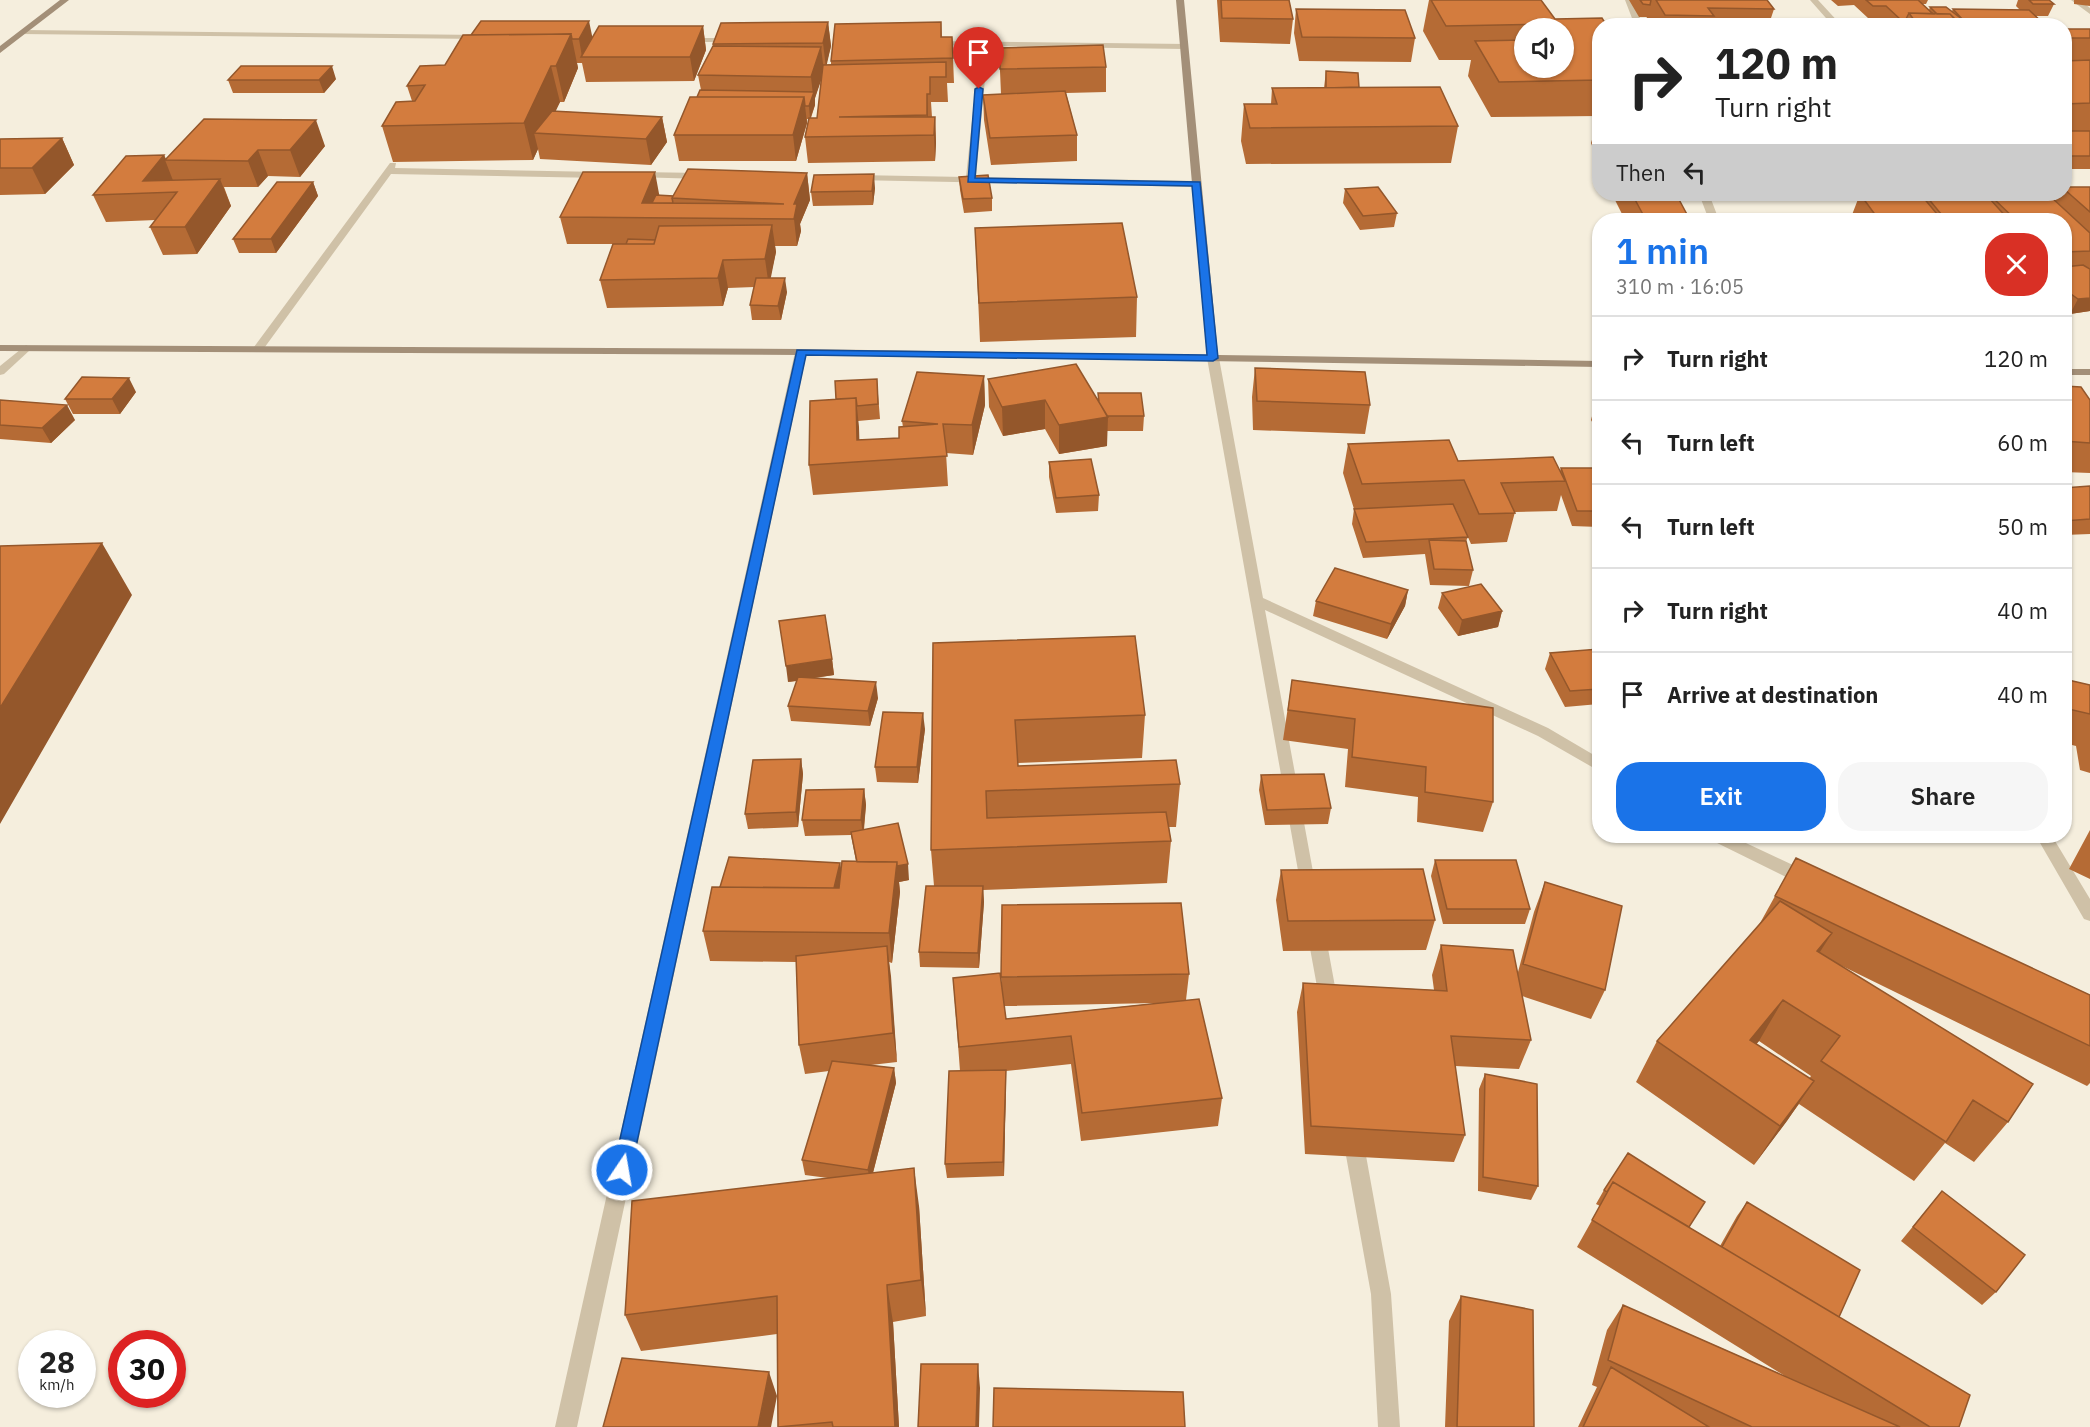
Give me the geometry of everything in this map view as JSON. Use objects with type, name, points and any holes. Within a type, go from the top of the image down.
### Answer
[{"type":"street","points":[[0,50],[65,0]]},
{"type":"street","points":[[1180,0],[1213,358],[1332,1024]]},
{"type":"street","points":[[1629,0],[1636,18]]},
{"type":"street","points":[[1814,0],[1831,18]]},
{"type":"street","points":[[2075,0],[2090,12]]},
{"type":"street","points":[[23,32],[486,38],[479,47]]},
{"type":"street","points":[[675,40],[747,40]]},
{"type":"street","points":[[924,43],[1184,46]]},
{"type":"street","points":[[971,180],[984,43]]},
{"type":"street","points":[[258,349],[402,152]]},
{"type":"street","points":[[388,171],[614,175]]},
{"type":"street","points":[[626,175],[709,176]]},
{"type":"street","points":[[840,178],[1197,184]]},
{"type":"street","points":[[0,348],[801,352],[1592,364]]},
{"type":"street","points":[[0,372],[26,348]]},
{"type":"street","points":[[566,1427],[801,352]]},
{"type":"street","points":[[2072,372],[2090,372]]},
{"type":"street","points":[[1257,602],[1543,732],[1592,761]]},
{"type":"street","points":[[1732,843],[1824,887]]},
{"type":"street","points":[[2048,843],[2090,914]]},
{"type":"street","points":[[1349,1118],[1381,1294],[1389,1427]]},
{"type":"building","points":[[1221,0],[1289,0],[1293,19],[1222,18]]},
{"type":"building","points":[[1431,0],[1541,0],[1554,18],[1514,18],[1514,25],[1446,26]]},
{"type":"building","points":[[1640,0],[1651,0],[1650,5],[1643,4]]},
{"type":"building","points":[[1656,0],[1767,0],[1774,9],[1708,8],[1714,16],[1665,15]]},
{"type":"building","points":[[1866,0],[1918,0],[1933,14],[1909,13],[1906,18],[1899,18],[1886,6],[1873,6]]},
{"type":"building","points":[[2029,0],[2049,0],[2054,4],[2033,4]]},
{"type":"building","points":[[1930,7],[1946,7],[1960,18],[1954,18],[1950,14],[1937,14]]},
{"type":"building","points":[[1296,9],[1405,10],[1415,38],[1302,37]]},
{"type":"building","points":[[1953,9],[2029,10],[2038,18],[1961,18]]},
{"type":"building","points":[[1909,13],[1950,14],[1954,18],[1913,18]]},
{"type":"building","points":[[1592,18],[1592,80],[1499,82],[1475,41],[1514,40],[1514,78],[1574,78],[1574,19]]},
{"type":"building","points":[[481,21],[589,21],[579,39],[572,39],[571,34],[471,35]]},
{"type":"building","points":[[828,22],[823,43],[713,44],[721,23]]},
{"type":"building","points":[[941,22],[941,37],[952,37],[953,58],[831,61],[835,24]]},
{"type":"building","points":[[599,26],[703,26],[690,57],[581,57]]},
{"type":"building","points":[[2072,29],[2090,29],[2090,38],[2072,38]]},
{"type":"building","points":[[571,34],[556,66],[551,66],[524,123],[382,126],[396,102],[415,101],[425,85],[407,86],[420,66],[445,65],[463,35]]},
{"type":"building","points":[[1103,45],[1106,67],[1000,69],[999,48]]},
{"type":"building","points":[[713,46],[821,47],[811,77],[698,75]]},
{"type":"building","points":[[2090,60],[2090,103],[2072,104],[2072,61]]},
{"type":"building","points":[[946,62],[946,77],[930,77],[927,115],[839,117],[935,117],[934,135],[805,137],[809,118],[817,118],[823,65]]},
{"type":"building","points":[[241,66],[332,66],[319,80],[228,80]]},
{"type":"building","points":[[1326,71],[1358,73],[1359,87],[1326,88]]},
{"type":"building","points":[[1440,87],[1458,126],[1250,128],[1244,104],[1277,104],[1272,88]]},
{"type":"building","points":[[700,90],[814,92],[809,106],[805,106],[804,97],[697,97]]},
{"type":"building","points":[[1065,91],[1077,135],[990,138],[983,95]]},
{"type":"building","points":[[690,97],[804,97],[793,135],[674,135]]},
{"type":"building","points":[[552,111],[662,117],[646,139],[534,133]]},
{"type":"building","points":[[204,119],[316,120],[290,150],[258,150],[248,161],[165,160]]},
{"type":"building","points":[[2072,131],[2090,131],[2090,156],[2072,156]]},
{"type":"building","points":[[62,138],[32,168],[0,168],[0,139]]},
{"type":"building","points":[[164,155],[143,181],[220,179],[185,227],[150,227],[177,192],[93,195],[126,156]]},
{"type":"building","points":[[688,169],[807,173],[794,204],[797,204],[794,219],[560,217],[583,172],[655,172],[642,203],[784,204],[672,198]]},
{"type":"building","points":[[874,174],[872,191],[811,192],[814,175]]},
{"type":"building","points":[[988,175],[992,198],[963,199],[959,177]]},
{"type":"building","points":[[277,182],[313,182],[271,239],[233,239]]},
{"type":"building","points":[[1378,187],[1397,213],[1363,216],[1345,189]]},
{"type":"building","points":[[2072,187],[2090,187],[2090,212],[2072,196]]},
{"type":"building","points":[[656,195],[673,196],[673,203],[652,203]]},
{"type":"building","points":[[1636,201],[1680,201],[1686,213],[1642,213]]},
{"type":"building","points":[[1865,201],[1926,201],[1936,213],[1874,213]]},
{"type":"building","points":[[1930,201],[1992,201],[2003,213],[1940,213]]},
{"type":"building","points":[[1996,201],[2055,201],[2068,213],[2009,213]]},
{"type":"building","points":[[2072,216],[2090,233],[2090,251],[2072,252]]},
{"type":"building","points":[[1122,223],[1137,297],[979,303],[975,228]]},
{"type":"building","points":[[772,225],[765,259],[723,260],[718,278],[600,280],[613,244],[654,244],[659,226]]},
{"type":"building","points":[[628,239],[655,240],[654,244],[626,244]]},
{"type":"building","points":[[2083,265],[2090,269],[2090,298],[2078,299],[2072,295],[2072,266]]},
{"type":"building","points":[[756,278],[785,278],[778,306],[750,305]]},
{"type":"building","points":[[1076,364],[1108,417],[1059,425],[1045,400],[1002,407],[988,379]]},
{"type":"building","points":[[1255,368],[1365,372],[1370,405],[1257,401]]},
{"type":"building","points":[[917,372],[984,376],[972,425],[943,424],[947,456],[809,465],[810,401],[856,398],[857,440],[899,438],[899,427],[938,424],[902,421]]},
{"type":"building","points":[[82,377],[129,378],[112,399],[65,399]]},
{"type":"building","points":[[877,379],[878,404],[857,406],[856,398],[836,399],[835,381]]},
{"type":"building","points":[[2072,386],[2081,387],[2090,400],[2090,443],[2072,442]]},
{"type":"building","points":[[1098,393],[1141,393],[1144,416],[1107,416],[1099,402]]},
{"type":"building","points":[[0,400],[67,405],[42,428],[0,425]]},
{"type":"building","points":[[1449,440],[1458,461],[1553,457],[1565,481],[1501,483],[1515,513],[1479,514],[1464,480],[1362,484],[1348,444]]},
{"type":"building","points":[[1091,459],[1099,495],[1056,498],[1049,462]]},
{"type":"building","points":[[1561,468],[1592,468],[1592,511],[1577,511]]},
{"type":"building","points":[[2090,486],[2090,519],[2072,520],[2072,487]]},
{"type":"building","points":[[1453,504],[1468,537],[1366,542],[1354,509]]},
{"type":"building","points":[[1429,540],[1466,541],[1473,570],[1434,569]]},
{"type":"building","points":[[102,543],[0,708],[0,546]]},
{"type":"building","points":[[1335,568],[1408,590],[1391,624],[1316,601]]},
{"type":"building","points":[[1481,584],[1502,611],[1462,620],[1442,593]]},
{"type":"building","points":[[825,615],[832,659],[786,666],[779,621]]},
{"type":"building","points":[[1135,636],[1145,715],[1015,720],[1018,766],[1176,760],[1180,784],[986,791],[987,818],[1166,812],[1171,841],[931,850],[933,643]]},
{"type":"building","points":[[1592,650],[1592,689],[1570,691],[1550,653]]},
{"type":"building","points":[[798,677],[876,682],[868,711],[788,706]]},
{"type":"building","points":[[1292,680],[1493,708],[1493,802],[1425,792],[1426,767],[1352,757],[1355,719],[1288,710]]},
{"type":"building","points":[[2072,681],[2090,685],[2090,714],[2072,710]]},
{"type":"building","points":[[883,712],[923,713],[917,767],[875,767]]},
{"type":"building","points":[[801,759],[796,812],[745,814],[753,760]]},
{"type":"building","points":[[1324,774],[1331,808],[1267,810],[1261,775]]},
{"type":"building","points":[[864,789],[861,820],[802,820],[806,790]]},
{"type":"building","points":[[898,823],[908,864],[897,866],[897,862],[857,862],[851,832]]},
{"type":"building","points":[[729,857],[840,863],[834,888],[720,887]]},
{"type":"building","points":[[1796,858],[2090,995],[2090,1046],[1775,896]]},
{"type":"building","points":[[1435,860],[1516,860],[1530,909],[1447,909]]},
{"type":"building","points":[[842,861],[897,862],[889,933],[703,931],[712,887],[839,888]]},
{"type":"building","points":[[1423,869],[1435,920],[1288,921],[1281,870]]},
{"type":"building","points":[[1545,882],[1622,906],[1605,990],[1523,964]]},
{"type":"building","points":[[926,886],[983,886],[978,953],[919,952]]},
{"type":"building","points":[[1780,901],[1832,933],[1817,951],[2033,1084],[2008,1122],[1973,1100],[1946,1142],[1821,1061],[1840,1036],[1783,1000],[1750,1040],[1814,1081],[1780,1126],[1657,1041]]},
{"type":"building","points":[[1181,903],[1189,974],[1001,977],[1002,905]]},
{"type":"building","points":[[1441,945],[1513,950],[1531,1040],[1451,1036],[1465,1135],[1311,1126],[1303,983],[1447,991]]},
{"type":"building","points":[[887,946],[893,1033],[799,1045],[796,956]]},
{"type":"building","points":[[1000,973],[1006,1019],[1199,999],[1222,1098],[1082,1113],[1071,1036],[959,1047],[953,978]]},
{"type":"building","points":[[832,1061],[894,1068],[868,1170],[802,1160]]},
{"type":"building","points":[[1006,1070],[1003,1162],[945,1164],[949,1071]]},
{"type":"building","points":[[1485,1074],[1537,1084],[1538,1186],[1483,1177]]},
{"type":"building","points":[[1628,1153],[1705,1202],[1689,1227],[1613,1182],[1607,1192],[1604,1190]]},
{"type":"building","points":[[914,1168],[921,1280],[887,1285],[895,1427],[833,1427],[832,1422],[778,1427],[777,1296],[625,1315],[632,1201]]},
{"type":"building","points":[[1613,1182],[1970,1395],[1959,1427],[1930,1427],[1592,1220]]},
{"type":"building","points":[[1942,1191],[2025,1255],[1996,1292],[1913,1227]]},
{"type":"building","points":[[1747,1202],[1860,1270],[1839,1317],[1722,1247]]},
{"type":"building","points":[[1461,1296],[1533,1310],[1534,1427],[1457,1427]]},
{"type":"building","points":[[1623,1305],[1900,1427],[1752,1427],[1608,1360]]},
{"type":"building","points":[[622,1358],[769,1372],[758,1427],[603,1427]]},
{"type":"building","points":[[921,1364],[978,1364],[976,1427],[918,1427]]},
{"type":"building","points":[[1611,1367],[1709,1427],[1583,1427]]},
{"type":"building","points":[[994,1388],[1183,1392],[1185,1427],[993,1427]]},
{"type":"route","points":[[622,1170],[801,352],[1213,358],[1197,184],[971,180],[979,89]]}]
